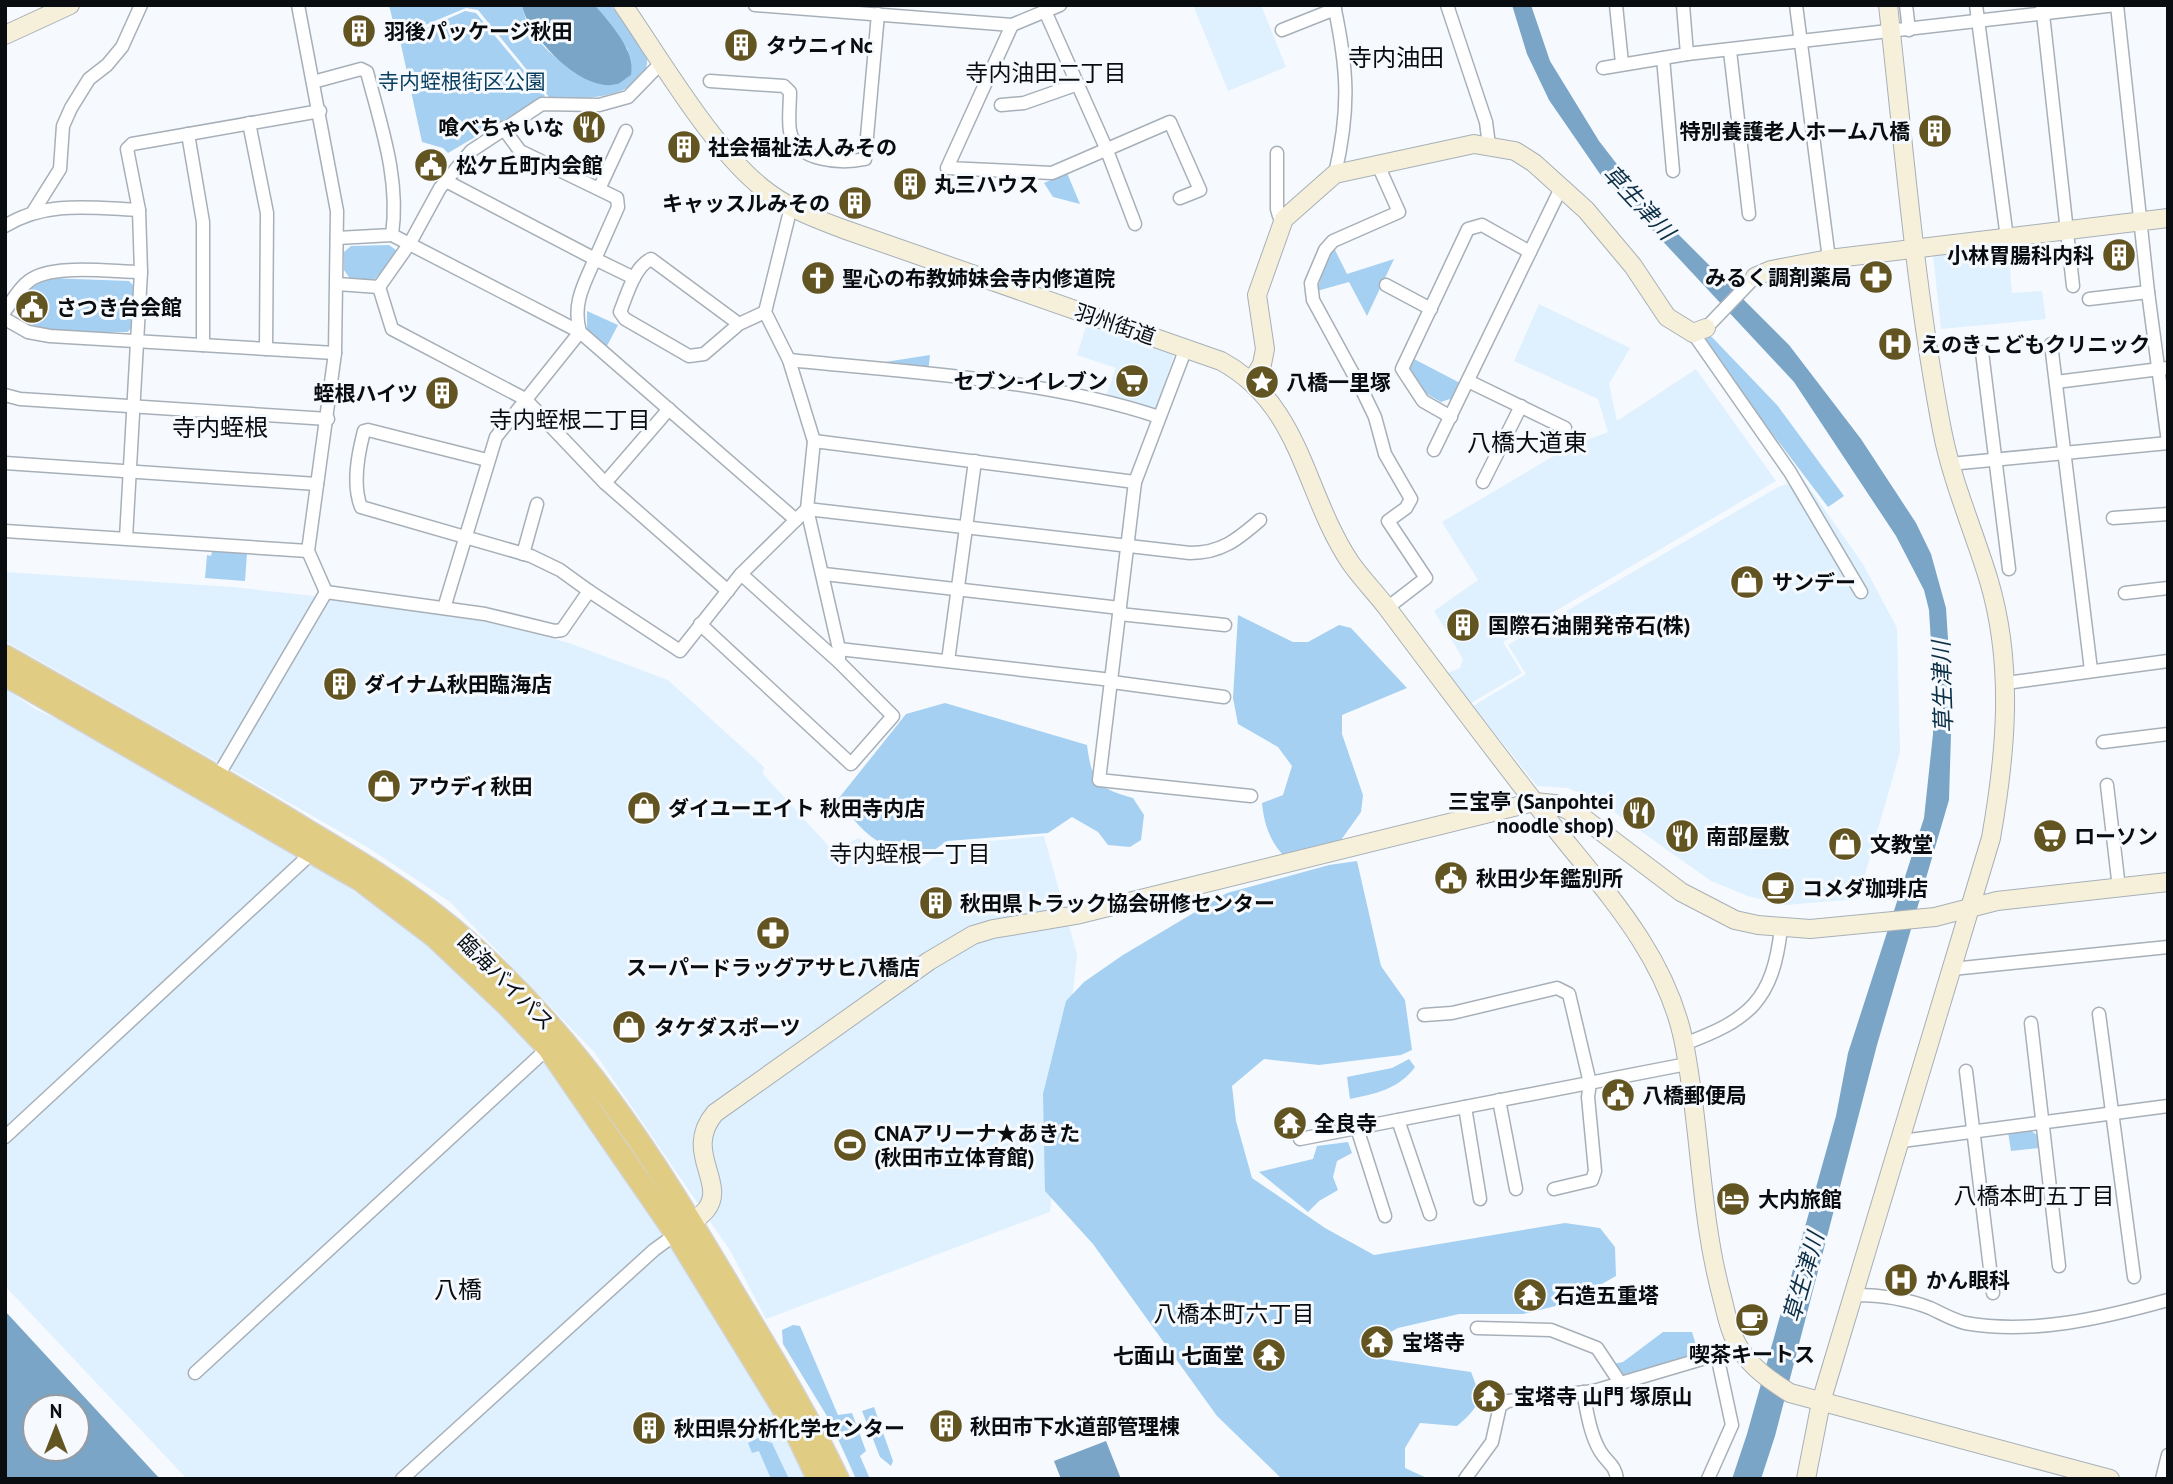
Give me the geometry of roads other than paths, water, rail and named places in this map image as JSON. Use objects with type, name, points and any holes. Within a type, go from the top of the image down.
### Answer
[{"type":"highway","name":"臨海バイパス","points":[[5,656],[218,776],[319,846],[435,937],[508,1004],[548,1048],[684,1228],[798,1403],[838,1479]]},
{"type":"highway","name":"臨海バイパス","points":[[5,675],[319,846],[379,874],[451,928],[534,1007],[612,1100],[790,1420],[818,1479]]},
{"type":"street","points":[[5,35],[71,5]]},
{"type":"street","points":[[33,212],[60,169],[63,125],[71,108],[89,79],[107,65],[122,47],[141,5]]},
{"type":"street","points":[[298,5],[337,211],[335,353],[308,551],[326,592]]},
{"type":"street","name":"羽州街道","points":[[622,5],[745,172],[790,207],[846,230],[1221,361],[1252,381],[1277,409],[1289,429],[1331,528],[1350,562],[1452,697],[1639,934],[1666,984],[1684,1044],[1710,1244],[1723,1300],[1739,1348]]},
{"type":"street","points":[[755,5],[875,11],[1012,25],[1060,5]]},
{"type":"street","points":[[1447,5],[1486,122],[1489,145]]},
{"type":"street","points":[[1616,5],[1622,63]]},
{"type":"street","points":[[1683,5],[1687,54]]},
{"type":"street","points":[[1796,5],[1829,259]]},
{"type":"street","points":[[1888,5],[1900,31]]},
{"type":"street","points":[[1806,1479],[1814,1400],[1855,1295],[1902,1141],[1991,838],[2002,774],[2006,683],[1999,625],[1990,583],[1950,464],[1931,370],[1916,249],[1900,31],[1906,5]]},
{"type":"street","points":[[1976,5],[2007,238]]},
{"type":"street","points":[[1603,68],[1687,54],[1900,31],[2042,10],[2116,5],[2148,292],[2163,369],[2168,442],[1950,464]]},
{"type":"street","points":[[1282,30],[1334,7],[1347,78],[1348,103],[1335,174]]},
{"type":"street","points":[[2042,10],[2073,286]]},
{"type":"street","points":[[710,81],[784,86],[790,92],[790,130],[794,141],[804,150],[832,162],[865,159],[875,11]]},
{"type":"street","points":[[1045,11],[1106,148],[1135,224]]},
{"type":"street","points":[[1012,25],[947,168],[1052,173],[1170,122],[1199,190],[1180,198]]},
{"type":"street","points":[[1730,51],[1749,214]]},
{"type":"street","points":[[1663,58],[1673,171]]},
{"type":"street","points":[[379,286],[410,243],[446,181],[471,151],[542,104],[599,105],[628,97],[662,62]]},
{"type":"street","points":[[313,82],[361,69],[367,72],[392,172],[396,209],[391,235]]},
{"type":"street","points":[[1001,105],[1024,103],[1078,84]]},
{"type":"street","points":[[126,538],[141,272],[139,210],[127,149],[132,144],[320,111]]},
{"type":"street","points":[[249,123],[267,213],[266,349]]},
{"type":"street","points":[[503,128],[520,151],[617,198],[618,207],[577,302],[576,317],[580,332]]},
{"type":"street","points":[[599,189],[626,131]]},
{"type":"street","points":[[188,134],[203,222],[202,345]]},
{"type":"street","points":[[1252,381],[1262,364],[1265,349],[1257,295],[1284,219],[1335,174],[1474,144],[1489,145],[1525,157],[1586,210],[1633,266],[1667,317],[1700,331],[1790,472],[1861,592]]},
{"type":"street","points":[[1278,153],[1277,209],[1279,216],[1284,219]]},
{"type":"street","points":[[1378,165],[1399,212],[1333,241],[1325,250],[1311,283],[1314,300],[1362,390],[1375,417],[1385,454],[1410,499],[1406,508],[1388,521],[1426,578],[1387,608]]},
{"type":"street","points":[[446,181],[634,278]]},
{"type":"street","points":[[1434,450],[1561,188]]},
{"type":"street","points":[[5,226],[33,212],[68,206],[139,210]]},
{"type":"street","points":[[790,207],[765,312],[789,360],[814,441],[807,509],[824,574],[839,655]]},
{"type":"street","points":[[1700,331],[1755,277],[1771,270],[1829,259],[2168,218]]},
{"type":"street","points":[[1451,417],[1423,401],[1402,369],[1468,229],[1482,225],[1530,252]]},
{"type":"street","points":[[337,238],[391,235],[580,332],[796,520]]},
{"type":"street","points":[[739,324],[651,259],[645,262],[634,278],[620,312],[625,319],[689,356],[704,354],[739,324],[765,312]]},
{"type":"street","points":[[5,311],[26,283],[37,275],[54,271],[141,272]]},
{"type":"street","points":[[337,284],[379,286]]},
{"type":"street","points":[[1386,285],[1431,309]]},
{"type":"street","points":[[379,286],[392,329],[526,399],[605,483],[728,591]]},
{"type":"street","points":[[2089,299],[2148,292]]},
{"type":"street","points":[[5,320],[28,332],[50,336],[335,353]]},
{"type":"street","points":[[444,608],[487,460],[503,425],[580,332]]},
{"type":"street","points":[[2051,344],[2067,452],[2091,670]]},
{"type":"street","points":[[1186,348],[1135,482],[1098,780],[1251,796]]},
{"type":"street","points":[[1982,352],[2009,569]]},
{"type":"street","points":[[789,360],[945,376],[1110,400],[1159,417]]},
{"type":"street","points":[[2056,382],[2163,369]]},
{"type":"street","points":[[1468,381],[1565,428]]},
{"type":"street","points":[[5,395],[20,399],[328,419]]},
{"type":"street","points":[[1483,482],[1521,406]]},
{"type":"street","points":[[605,483],[669,409]]},
{"type":"street","points":[[487,460],[364,431],[356,461],[361,507],[523,554],[560,570],[680,651],[741,574],[807,509]]},
{"type":"street","points":[[814,441],[1135,482]]},
{"type":"street","points":[[948,661],[975,461]]},
{"type":"street","points":[[5,463],[317,484]]},
{"type":"street","points":[[523,554],[537,504]]},
{"type":"street","points":[[807,509],[1211,553],[1232,544],[1260,520]]},
{"type":"street","points":[[2113,518],[2168,514]]},
{"type":"street","points":[[5,531],[308,551]]},
{"type":"street","points":[[700,624],[851,764],[893,716],[839,655],[741,574]]},
{"type":"street","points":[[824,574],[1225,625]]},
{"type":"street","points":[[2125,593],[2168,588]]},
{"type":"street","points":[[326,592],[485,614],[555,631],[562,630],[589,591]]},
{"type":"street","points":[[218,776],[326,592]]},
{"type":"street","points":[[839,655],[948,661],[1224,696]]},
{"type":"street","points":[[2006,683],[2168,661]]},
{"type":"street","points":[[2103,742],[2168,734]]},
{"type":"street","points":[[2107,785],[2119,888]]},
{"type":"street","points":[[402,1479],[654,1250],[706,1209],[712,1198],[702,1141],[708,1121],[715,1113],[929,961],[973,935],[1102,909],[1534,802],[1555,804],[1582,817],[1681,892],[1710,909],[1735,920],[1781,928],[1810,929],[1931,918],[1997,901],[2168,882]]},
{"type":"street","points":[[5,1137],[319,846]]},
{"type":"street","points":[[1684,1044],[1738,1021],[1753,1005],[1772,972],[1781,928]]},
{"type":"street","points":[[1952,969],[2168,947]]},
{"type":"street","points":[[1424,1015],[1452,1013],[1557,988],[1565,989],[1569,994],[1590,1083],[1588,1097],[1595,1171],[1592,1180],[1554,1189]]},
{"type":"street","points":[[2099,1014],[2134,1278]]},
{"type":"street","points":[[2031,1023],[2059,1265]]},
{"type":"street","points":[[195,1373],[548,1048]]},
{"type":"street","points":[[1300,1139],[1687,1064]]},
{"type":"street","points":[[1966,1071],[1971,1131],[1993,1293]]},
{"type":"street","points":[[1499,1101],[1516,1189]]},
{"type":"street","points":[[1902,1141],[2168,1106]]},
{"type":"street","points":[[1465,1107],[1480,1199]]},
{"type":"street","points":[[1398,1120],[1430,1214]]},
{"type":"street","points":[[1357,1128],[1385,1216]]},
{"type":"street","points":[[1855,1295],[1873,1295],[1927,1307],[1961,1322],[2020,1328],[2114,1315],[2168,1300]]},
{"type":"street","points":[[1476,1328],[1551,1330],[1597,1348],[1621,1384]]},
{"type":"street","points":[[1465,1479],[1492,1442],[1500,1406],[1508,1401],[1583,1392],[1621,1384],[1739,1348],[1769,1380],[1790,1392],[2100,1478]]},
{"type":"street","points":[[1708,1479],[1732,1425],[1717,1355]]},
{"type":"street","points":[[1583,1392],[1592,1432],[1602,1454],[1616,1467],[1617,1479]]},
{"type":"street","points":[[2162,1479],[2168,1455]]},
{"type":"water","points":[[522,5],[595,5],[626,47],[632,66],[631,75],[617,84],[603,85],[573,71],[545,46],[526,17]]},
{"type":"water","name":"草生津川","points":[[1512,5],[1531,5],[1550,61],[1599,141],[1647,203],[1789,345],[1861,439],[1916,523],[1931,554],[1946,608],[1952,701],[1949,800],[1877,1045],[1775,1436],[1761,1479],[1732,1479],[1836,1116],[1848,1053],[1924,818],[1933,734],[1929,610],[1924,590],[1896,536],[1794,382],[1600,174],[1549,100],[1527,54]]},
{"type":"water","points":[[5,1311],[81,1393],[21,1393],[21,1463],[91,1463],[91,1404],[160,1479],[5,1479]]},
{"type":"water","points":[[1106,1441],[1121,1479],[1061,1479],[1054,1461]]},
{"type":"place","name":"羽後パッケージ秋田","points":[[359,31]]},
{"type":"place","name":"タウニィNc","points":[[741,45]]},
{"type":"place","name":"喰べちゃいな","points":[[589,127]]},
{"type":"place","name":"特別養護老人ホーム八橋","points":[[1935,131]]},
{"type":"place","name":"社会福祉法人みその","points":[[684,147]]},
{"type":"place","name":"松ケ丘町内会館","points":[[431,165]]},
{"type":"place","name":"丸三ハウス","points":[[910,184]]},
{"type":"place","name":"キャッスルみその","points":[[855,203]]},
{"type":"place","name":"小林胃腸科内科","points":[[2119,255]]},
{"type":"place","name":"みるく調剤薬局","points":[[1876,277]]},
{"type":"place","name":"聖心の布教姉妹会寺内修道院","points":[[818,278]]},
{"type":"place","name":"さつき台会館","points":[[32,307]]},
{"type":"place","name":"えのきこどもクリニック","points":[[1895,344]]},
{"type":"place","name":"セブン-イレブン","points":[[1132,381]]},
{"type":"place","name":"八橋一里塚","points":[[1262,382]]},
{"type":"place","name":"蛭根ハイツ","points":[[442,393]]},
{"type":"place","name":"サンデー","points":[[1747,582]]},
{"type":"place","name":"国際石油開発帝石(株)","points":[[1463,625]]},
{"type":"place","name":"ダイナム秋田臨海店","points":[[340,684]]},
{"type":"place","name":"アウディ秋田","points":[[384,786]]},
{"type":"place","name":"ダイユーエイト 秋田寺内店","points":[[644,808]]},
{"type":"place","name":"三宝亭 (Sanpohtei noodle shop)","points":[[1639,813]]},
{"type":"place","name":"南部屋敷","points":[[1682,836]]},
{"type":"place","name":"ローソン","points":[[2050,836]]},
{"type":"place","name":"文教堂","points":[[1845,844]]},
{"type":"place","name":"秋田少年鑑別所","points":[[1451,878]]},
{"type":"place","name":"コメダ珈琲店","points":[[1778,888]]},
{"type":"place","name":"秋田県トラック協会研修センター","points":[[936,903]]},
{"type":"place","name":"スーパードラッグアサヒ八橋店","points":[[773,933]]},
{"type":"place","name":"タケダスポーツ","points":[[629,1027]]},
{"type":"place","name":"八橋郵便局","points":[[1618,1095]]},
{"type":"place","name":"全良寺","points":[[1290,1123]]},
{"type":"place","name":"CNAアリーナ★あきた (秋田市立体育館)","points":[[850,1145]]},
{"type":"place","name":"大内旅館","points":[[1733,1199]]},
{"type":"place","name":"かん眼科","points":[[1901,1280]]},
{"type":"place","name":"石造五重塔","points":[[1530,1295]]},
{"type":"place","name":"喫茶キートス","points":[[1752,1320]]},
{"type":"place","name":"宝塔寺","points":[[1377,1342]]},
{"type":"place","name":"七面山 七面堂","points":[[1269,1355]]},
{"type":"place","name":"宝塔寺 山門 塚原山","points":[[1489,1396]]},
{"type":"place","name":"秋田市下水道部管理棟","points":[[946,1426]]},
{"type":"place","name":"秋田県分析化学センター","points":[[649,1428]]},
{"type":"district","name":"寺内油田","points":[[1396,57]]},
{"type":"district","name":"寺内油田二丁目","points":[[1046,72]]},
{"type":"district","name":"寺内蛭根二丁目","points":[[570,419]]},
{"type":"district","name":"寺内蛭根","points":[[220,427]]},
{"type":"district","name":"八橋大道東","points":[[1527,442]]},
{"type":"district","name":"寺内蛭根一丁目","points":[[910,853]]},
{"type":"district","name":"八橋本町五丁目","points":[[2034,1195]]},
{"type":"district","name":"八橋","points":[[458,1289]]},
{"type":"district","name":"八橋本町六丁目","points":[[1234,1313]]},
{"type":"park label","name":"寺内蛭根街区公園","points":[[462,81]]}]
